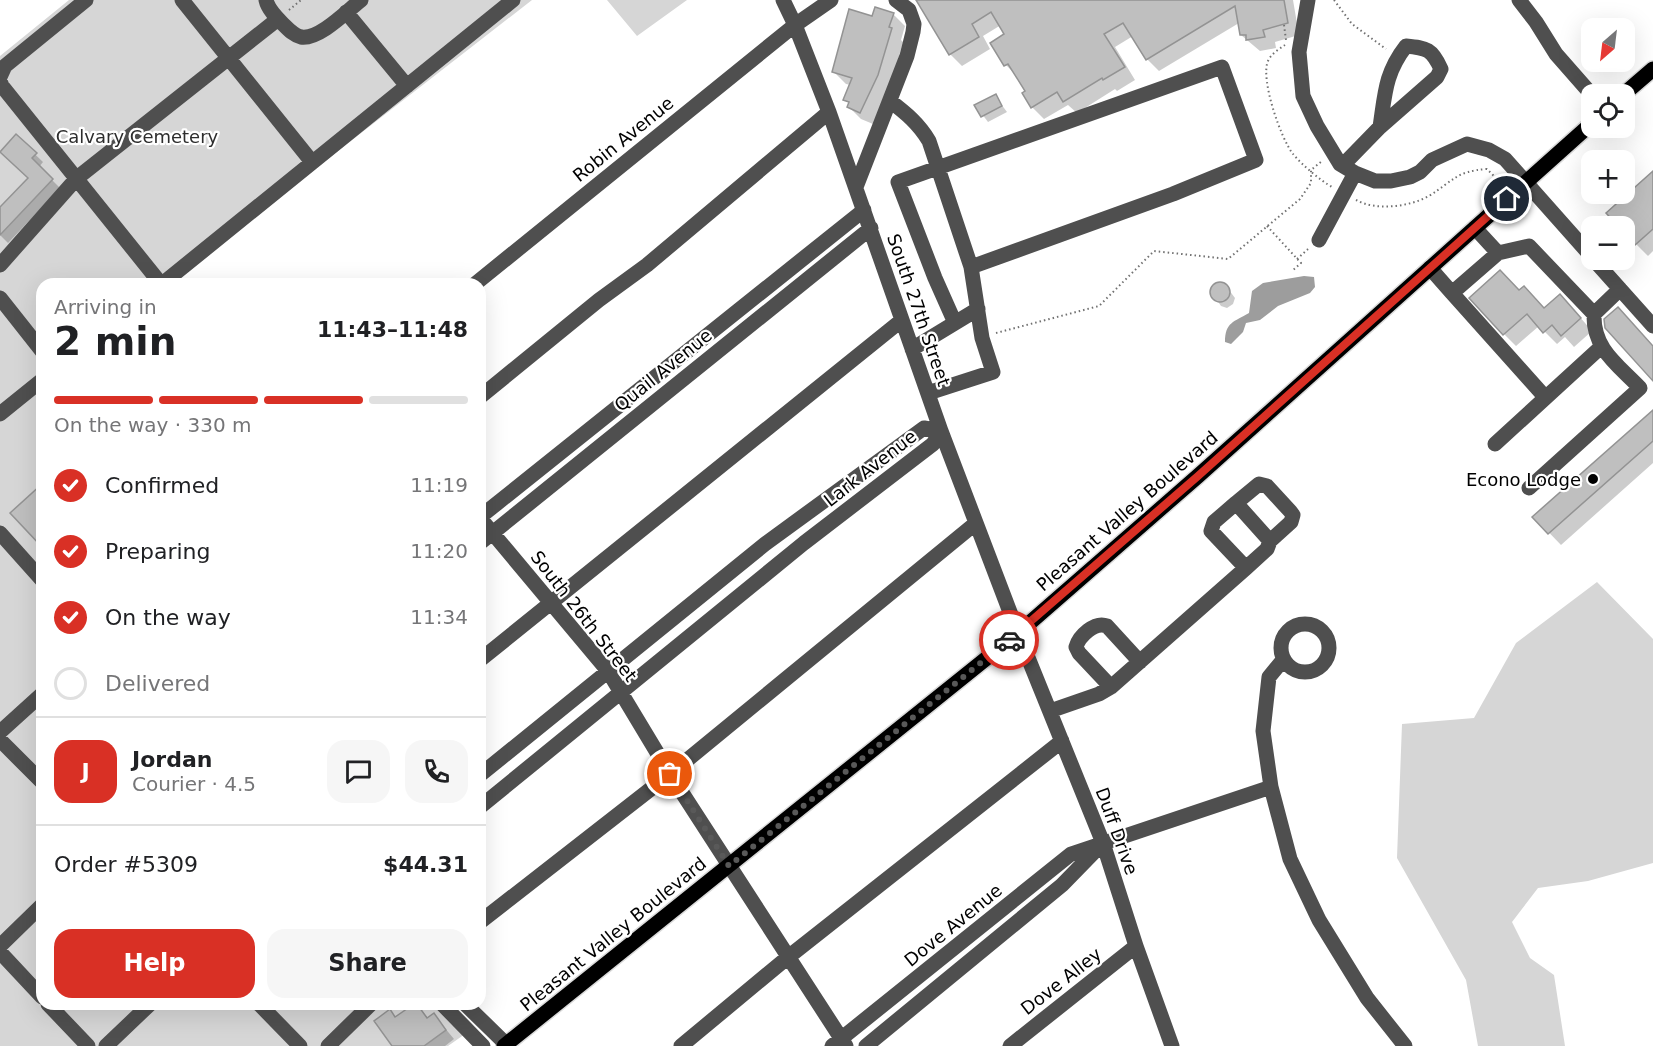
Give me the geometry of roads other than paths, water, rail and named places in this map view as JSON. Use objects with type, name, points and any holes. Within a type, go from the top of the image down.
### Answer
[{"type":"main road","points":[[1635,85],[1653,69]]},
{"type":"main road","name":"Pleasant Valley Boulevard","points":[[505,1045],[1018,633],[1198,476],[1581,133]]},
{"type":"street","points":[[86,0],[4,66],[0,79],[2,86],[156,278]]},
{"type":"street","points":[[182,0],[312,162]]},
{"type":"street","points":[[266,0],[278,19],[299,37],[316,35],[361,0]]},
{"type":"street","points":[[168,278],[513,0]]},
{"type":"street","name":"South 27th Street","points":[[783,0],[795,24],[829,111],[941,431],[1018,633]]},
{"type":"street","name":"Robin Avenue","points":[[481,278],[795,24],[831,0]]},
{"type":"street","points":[[856,187],[907,56],[914,24],[909,10],[896,0]]},
{"type":"street","points":[[1308,0],[1299,52],[1303,96],[1317,126],[1349,169],[1375,181],[1410,177],[1420,172],[1432,160],[1467,144],[1489,150],[1505,159],[1581,245]]},
{"type":"street","points":[[1519,0],[1556,54],[1583,84]]},
{"type":"street","points":[[346,12],[406,86]]},
{"type":"street","points":[[0,266],[77,178],[278,19]]},
{"type":"street","points":[[1319,240],[1349,169],[1380,127],[1437,77],[1441,69],[1434,54],[1423,47],[1406,46],[1397,58],[1388,76],[1380,127]]},
{"type":"street","points":[[955,323],[934,278],[898,182],[1222,67],[1256,160],[1173,194],[972,267]]},
{"type":"street","points":[[890,101],[908,114],[923,131],[938,168],[972,267],[982,338],[993,372],[928,393]]},
{"type":"street","points":[[486,392],[599,300],[646,265],[829,111]]},
{"type":"street","name":"Quail Avenue","points":[[486,513],[864,210]]},
{"type":"street","name":"Quail Avenue","points":[[486,538],[871,228]]},
{"type":"street","points":[[1475,228],[1498,253]]},
{"type":"street","points":[[1452,293],[1498,253],[1528,246],[1594,314],[1594,329],[1601,347],[1640,388],[1529,488]]},
{"type":"street","points":[[1430,268],[1545,397]]},
{"type":"street","points":[[1603,270],[1653,326]]},
{"type":"street","points":[[1594,314],[1620,289]]},
{"type":"street","points":[[0,298],[36,343]]},
{"type":"street","points":[[912,349],[978,309]]},
{"type":"street","points":[[486,655],[902,320]]},
{"type":"street","points":[[1495,444],[1601,347]]},
{"type":"street","points":[[0,414],[36,385]]},
{"type":"street","points":[[603,419],[616,434]]},
{"type":"street","name":"Lark Avenue","points":[[486,770],[765,544],[924,428],[941,431],[933,444],[804,543],[486,802]]},
{"type":"street","points":[[1050,711],[1099,694],[1111,687],[1140,662],[1246,568],[1267,549],[1270,541],[1291,522],[1293,515],[1267,486],[1259,484],[1214,522],[1211,531],[1246,568]]},
{"type":"street","points":[[1236,503],[1270,541]]},
{"type":"street","points":[[486,917],[670,774],[976,523]]},
{"type":"street","name":"South 26th Street","points":[[486,525],[608,671],[840,1044]]},
{"type":"street","points":[[0,533],[36,570]]},
{"type":"street","points":[[1111,687],[1076,647],[1079,640],[1095,626],[1103,624],[1107,626],[1140,662]]},
{"type":"street","name":"Duff Drive","points":[[1018,633],[1103,843],[1136,946],[1172,1046]]},
{"type":"street","points":[[1283,660],[1269,677],[1263,731],[1271,787],[1290,859],[1319,920],[1367,998],[1405,1046]]},
{"type":"street","points":[[0,732],[36,699]]},
{"type":"street","points":[[0,740],[36,776]]},
{"type":"street","points":[[681,1046],[787,958],[1062,741]]},
{"type":"street","name":"Dove Avenue","points":[[840,1044],[1071,854],[1271,787]]},
{"type":"street","name":"Dove Avenue","points":[[866,1046],[1062,885],[1103,843]]},
{"type":"street","points":[[0,946],[36,911]]},
{"type":"street","name":"Dove Alley","points":[[1010,1046],[1136,946]]},
{"type":"street","points":[[0,952],[36,991]]},
{"type":"street","points":[[54,1010],[87,1046]]},
{"type":"street","points":[[106,1046],[144,1010]]},
{"type":"street","points":[[265,1010],[300,1046]]},
{"type":"street","points":[[328,1046],[365,1010]]},
{"type":"street","points":[[448,1010],[483,1046]]},
{"type":"street","points":[[471,1010],[505,1045]]},
{"type":"place","name":"Econo Lodge","points":[[1593,479]]},
{"type":"park label","name":"Calvary Cemetery","points":[[137,136]]}]
